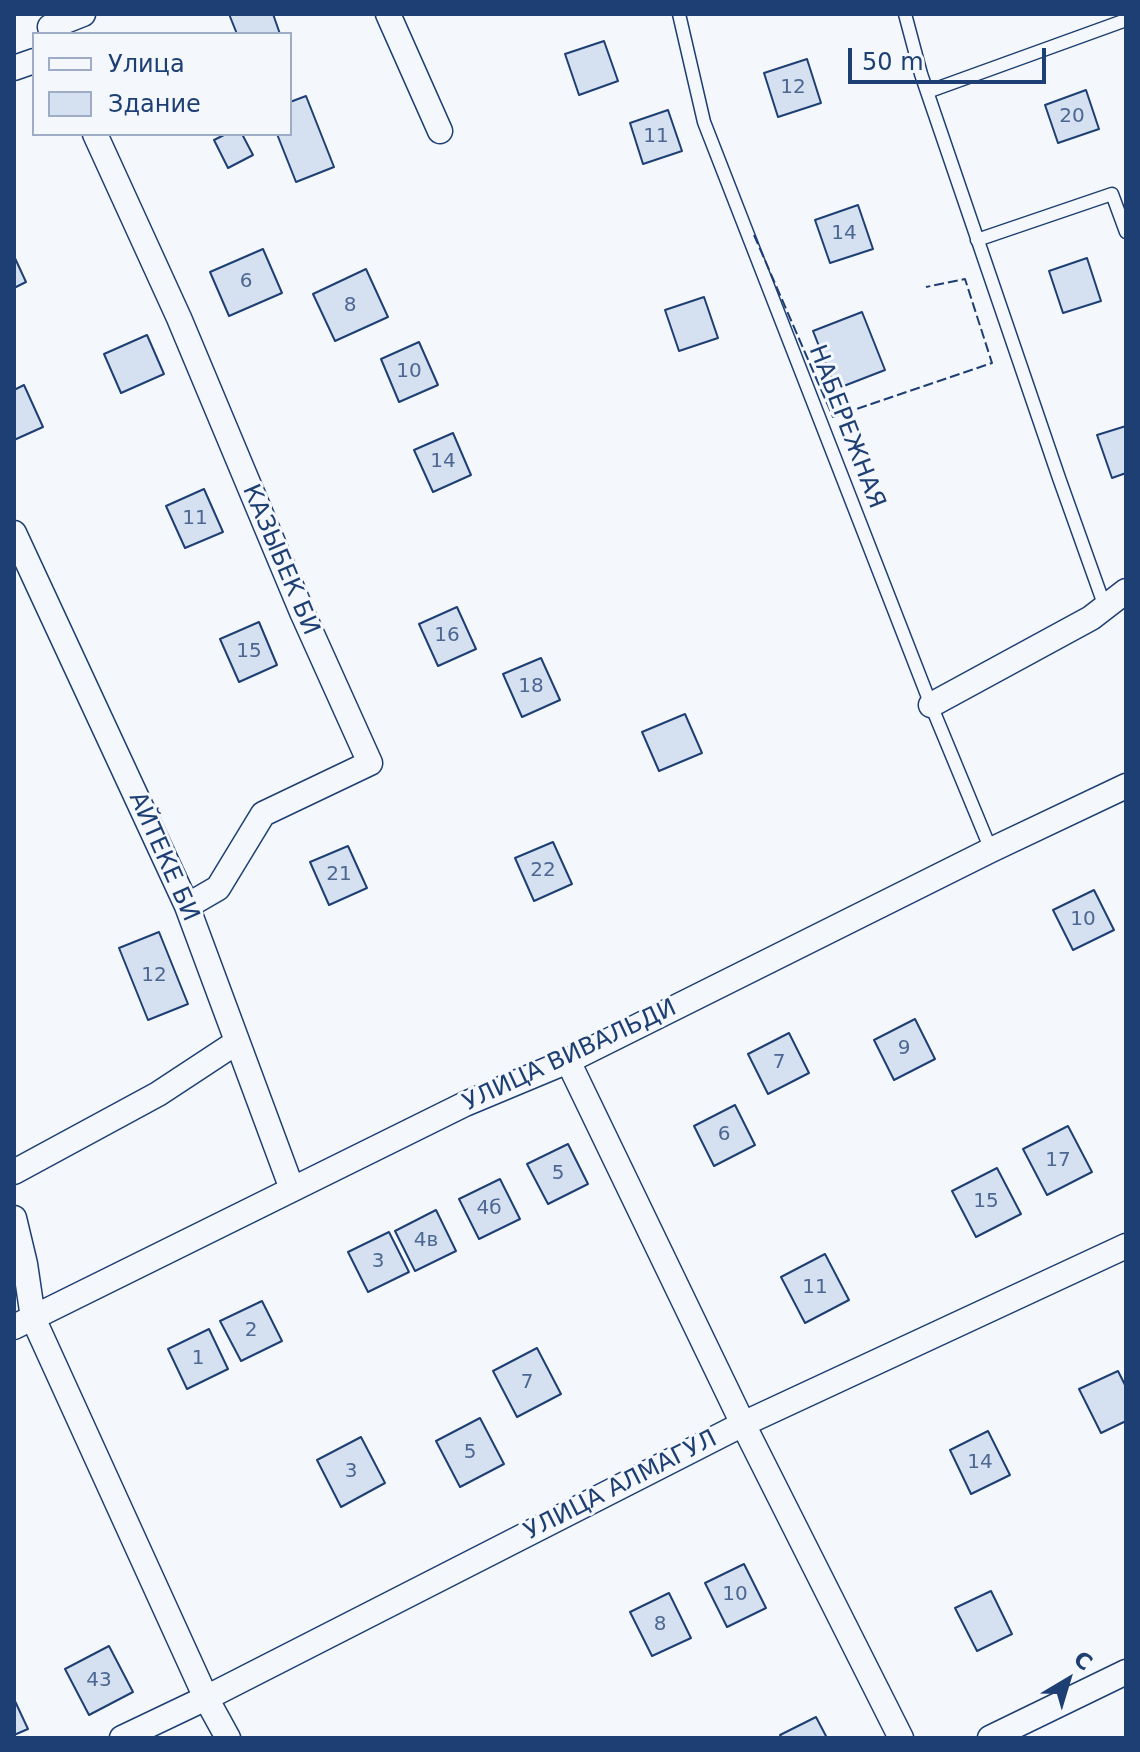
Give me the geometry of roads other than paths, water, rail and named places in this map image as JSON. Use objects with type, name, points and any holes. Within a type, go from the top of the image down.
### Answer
[{"type":"street","points":[[49,25],[83,14]]},
{"type":"street","points":[[388,14],[440,131]]},
{"type":"street","name":"КАЗЫБЕК БИ","points":[[96,136],[179,318],[302,612],[370,763],[263,814],[218,888],[187,906]]},
{"type":"street","name":"АЙТЕКЕ БИ","points":[[14,533],[187,906],[292,1189]]},
{"type":"street","points":[[931,705],[1091,618],[1126,591]]},
{"type":"street","name":"УЛИЦА ВИВАЛЬДИ","points":[[23,1322],[465,1104],[568,1061],[1126,786]]},
{"type":"street","points":[[14,1172],[158,1094],[237,1042]]},
{"type":"street","points":[[568,1061],[743,1424],[901,1738]]},
{"type":"street","points":[[14,1218],[25,1264],[23,1322],[228,1738]]},
{"type":"street","name":"УЛИЦА АЛМАГУЛ","points":[[122,1738],[743,1424],[1126,1246]]},
{"type":"street","points":[[990,1738],[1126,1672]]},
{"type":"lane","name":"НАБЕРЕЖНАЯ","points":[[679,14],[704,122],[931,705],[991,850]]},
{"type":"lane","points":[[905,14],[927,92],[1105,607]]},
{"type":"lane","points":[[927,92],[1126,20]]},
{"type":"lane","points":[[977,240],[1112,194],[1126,232]]}]
